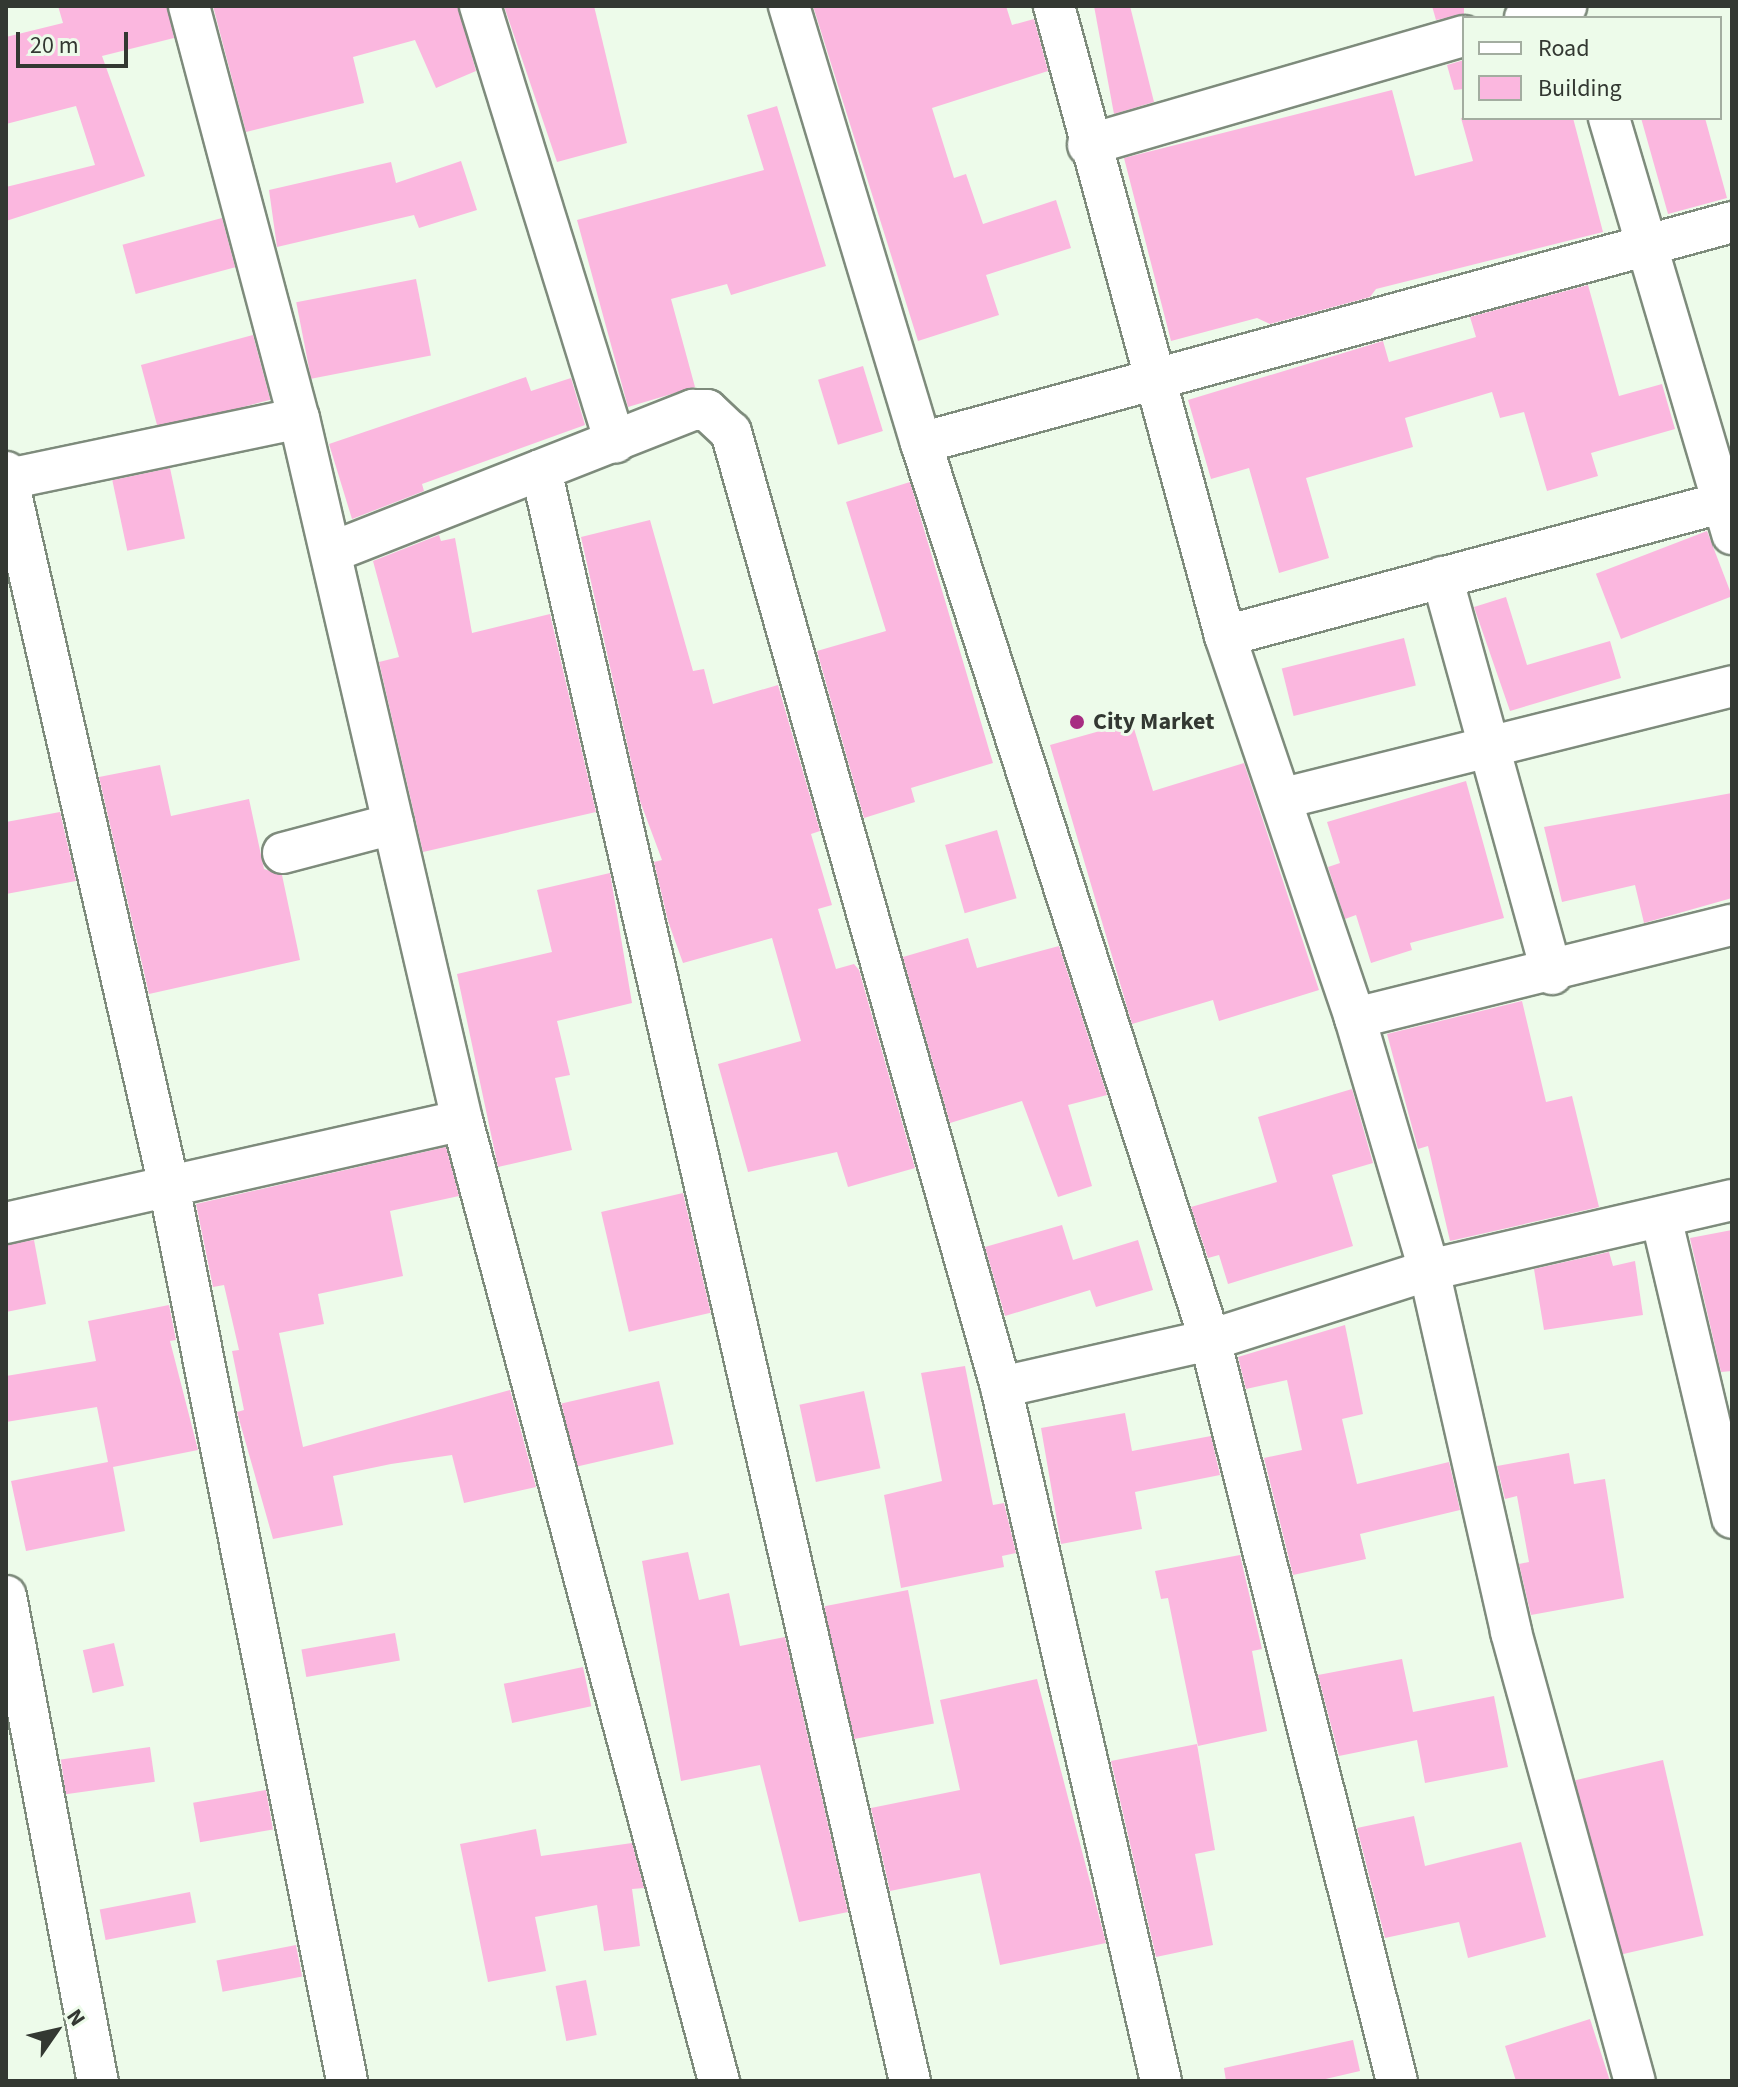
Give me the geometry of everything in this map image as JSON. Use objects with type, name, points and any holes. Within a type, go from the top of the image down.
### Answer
[{"type":"street","points":[[189,6],[332,552],[462,1120],[719,2081]]},
{"type":"street","points":[[480,6],[615,443]]},
{"type":"street","points":[[789,6],[921,443],[1210,1340],[1397,2081]]},
{"type":"street","points":[[1054,6],[1150,375],[1225,636],[1284,798],[1355,1018],[1429,1270],[1511,1632],[1635,2081]]},
{"type":"street","points":[[1532,16],[1566,6]]},
{"type":"street","points":[[1088,145],[1462,37]]},
{"type":"street","points":[[1225,636],[1442,577],[1729,512],[1610,120]]},
{"type":"street","points":[[921,443],[1150,375],[1732,222]]},
{"type":"street","points":[[332,552],[693,410],[707,410],[731,432],[1001,1387],[1161,2081]]},
{"type":"street","points":[[299,418],[7,476],[169,1186],[347,2081]]},
{"type":"street","points":[[541,470],[910,2081]]},
{"type":"street","points":[[1442,577],[1493,747],[1552,974]]},
{"type":"street","points":[[1284,798],[1732,686]]},
{"type":"street","points":[[283,853],[393,824]]},
{"type":"street","points":[[1355,1018],[1552,974],[1732,925]]},
{"type":"street","points":[[6,1223],[462,1120]]},
{"type":"street","points":[[1001,1387],[1210,1340],[1429,1270],[1732,1200]]},
{"type":"street","points":[[1661,1217],[1732,1518]]},
{"type":"street","points":[[6,1596],[98,2081]]},
{"type":"building","points":[[58,6],[167,6],[174,38],[102,56],[145,176],[6,221],[6,187],[95,165],[76,106],[6,124],[6,37],[63,23]]},
{"type":"building","points":[[213,6],[458,6],[476,71],[436,88],[415,40],[353,57],[364,103],[246,132]]},
{"type":"building","points":[[504,6],[594,6],[627,143],[557,162]]},
{"type":"building","points":[[813,6],[1006,6],[1012,25],[1034,19],[1048,71],[932,108],[954,178],[966,174],[983,224],[1056,200],[1071,248],[986,275],[999,315],[918,341]]},
{"type":"building","points":[[1094,6],[1130,6],[1154,102],[1114,114]]},
{"type":"building","points":[[1432,6],[1464,6],[1464,14],[1436,20]]},
{"type":"building","points":[[1462,61],[1462,89],[1454,90],[1447,65]]},
{"type":"building","points":[[1392,90],[1415,176],[1473,161],[1461,118],[1574,120],[1603,232],[1376,289],[1370,297],[1270,324],[1257,318],[1171,341],[1124,158]]},
{"type":"building","points":[[777,106],[826,266],[731,295],[727,284],[671,299],[695,387],[628,407],[577,220],[764,170],[747,115]]},
{"type":"building","points":[[1642,120],[1706,120],[1727,198],[1668,214]]},
{"type":"building","points":[[461,161],[477,210],[419,228],[414,215],[277,247],[269,190],[391,162],[396,183]]},
{"type":"building","points":[[222,218],[235,267],[136,294],[123,245]]},
{"type":"building","points":[[416,279],[431,356],[311,379],[296,302]]},
{"type":"building","points":[[1588,285],[1619,396],[1662,384],[1675,429],[1591,453],[1598,476],[1547,491],[1524,412],[1500,418],[1492,392],[1405,418],[1413,447],[1306,478],[1329,558],[1279,573],[1249,468],[1211,479],[1188,400],[1383,341],[1389,362],[1476,337],[1470,317]]},
{"type":"building","points":[[253,335],[270,400],[158,430],[141,365]]},
{"type":"building","points":[[863,366],[883,431],[838,445],[818,380]]},
{"type":"building","points":[[526,377],[531,391],[571,378],[585,425],[422,484],[424,491],[352,519],[329,444]]},
{"type":"building","points":[[170,468],[185,538],[127,551],[112,480]]},
{"type":"building","points":[[910,482],[993,763],[911,788],[915,802],[864,818],[817,651],[886,631],[846,502]]},
{"type":"building","points":[[650,520],[693,671],[704,669],[713,704],[778,685],[820,831],[811,834],[832,905],[818,909],[836,969],[854,964],[859,970],[915,1168],[848,1187],[837,1152],[748,1172],[718,1064],[801,1041],[772,938],[683,963],[668,921],[654,862],[662,860],[640,801],[581,537]]},
{"type":"building","points":[[1707,531],[1732,596],[1621,639],[1596,574]]},
{"type":"building","points":[[439,535],[441,541],[455,538],[472,633],[550,614],[596,812],[423,852],[379,662],[399,657],[373,561]]},
{"type":"building","points":[[1506,597],[1527,665],[1610,641],[1621,678],[1510,711],[1474,607]]},
{"type":"building","points":[[1404,638],[1416,686],[1294,716],[1282,668]]},
{"type":"building","points":[[1132,722],[1153,791],[1244,763],[1319,990],[1219,1021],[1213,1000],[1132,1024],[1050,745]]},
{"type":"building","points":[[160,765],[171,816],[249,799],[264,869],[282,875],[300,960],[149,994],[99,777]]},
{"type":"building","points":[[1466,781],[1504,918],[1410,943],[1412,950],[1371,963],[1356,915],[1345,919],[1328,867],[1340,863],[1327,822]]},
{"type":"building","points":[[1732,793],[1732,898],[1644,923],[1635,885],[1562,902],[1544,827]]},
{"type":"building","points":[[60,812],[76,881],[6,894],[6,822]]},
{"type":"building","points":[[997,830],[1017,898],[965,913],[945,845]]},
{"type":"building","points":[[610,873],[632,1003],[557,1021],[570,1075],[555,1078],[572,1150],[498,1167],[457,974],[552,952],[537,890]]},
{"type":"building","points":[[968,938],[977,968],[1059,946],[1107,1095],[1068,1105],[1092,1186],[1058,1197],[1022,1101],[950,1123],[903,957]]},
{"type":"building","points":[[1522,1001],[1546,1102],[1572,1096],[1599,1207],[1450,1241],[1428,1146],[1418,1149],[1387,1034]]},
{"type":"building","points":[[1352,1089],[1373,1163],[1332,1175],[1353,1246],[1228,1284],[1219,1255],[1208,1258],[1191,1207],[1277,1182],[1258,1117]]},
{"type":"building","points":[[446,1147],[459,1196],[390,1211],[403,1276],[318,1294],[324,1324],[279,1333],[303,1447],[510,1390],[536,1487],[464,1503],[452,1455],[391,1464],[333,1476],[343,1525],[273,1539],[237,1412],[244,1410],[232,1351],[239,1350],[224,1285],[213,1287],[196,1204]]},
{"type":"building","points":[[683,1193],[711,1313],[629,1332],[601,1212]]},
{"type":"building","points":[[1062,1225],[1073,1260],[1138,1240],[1153,1290],[1096,1307],[1090,1290],[1005,1316],[985,1247]]},
{"type":"building","points":[[1732,1230],[1732,1371],[1721,1372],[1690,1238]]},
{"type":"building","points":[[34,1240],[46,1304],[6,1312],[6,1245]]},
{"type":"building","points":[[1609,1252],[1613,1266],[1635,1261],[1643,1315],[1544,1330],[1534,1269]]},
{"type":"building","points":[[169,1305],[176,1340],[170,1341],[198,1450],[113,1467],[125,1531],[26,1551],[11,1481],[108,1462],[97,1407],[6,1422],[6,1376],[96,1361],[88,1321]]},
{"type":"building","points":[[1345,1325],[1363,1414],[1342,1419],[1357,1484],[1449,1462],[1460,1510],[1360,1534],[1366,1559],[1293,1575],[1264,1458],[1302,1450],[1287,1380],[1246,1389],[1238,1357]]},
{"type":"building","points":[[965,1366],[993,1505],[1004,1503],[1016,1553],[1002,1556],[1004,1567],[901,1588],[884,1495],[942,1481],[921,1373]]},
{"type":"building","points":[[659,1381],[674,1444],[576,1467],[562,1403]]},
{"type":"building","points":[[864,1391],[880,1468],[816,1482],[799,1405]]},
{"type":"building","points":[[1125,1413],[1132,1451],[1211,1436],[1220,1475],[1135,1492],[1142,1529],[1061,1544],[1041,1428]]},
{"type":"building","points":[[1569,1453],[1574,1484],[1605,1479],[1624,1598],[1531,1615],[1519,1564],[1529,1562],[1517,1496],[1505,1499],[1497,1466]]},
{"type":"building","points":[[688,1552],[699,1600],[729,1593],[740,1646],[785,1637],[848,1912],[799,1922],[760,1765],[681,1781],[642,1561]]},
{"type":"building","points":[[1240,1555],[1262,1649],[1252,1651],[1267,1731],[1198,1746],[1168,1598],[1161,1599],[1155,1571]]},
{"type":"building","points":[[908,1590],[934,1724],[851,1740],[825,1606]]},
{"type":"building","points":[[395,1633],[400,1661],[306,1677],[301,1649]]},
{"type":"building","points":[[114,1643],[124,1686],[93,1693],[83,1650]]},
{"type":"building","points":[[1402,1659],[1413,1712],[1494,1696],[1508,1767],[1425,1783],[1417,1740],[1339,1756],[1318,1675]]},
{"type":"building","points":[[583,1667],[591,1706],[512,1723],[504,1684]]},
{"type":"building","points":[[1037,1679],[1106,1943],[1000,1965],[980,1873],[890,1891],[871,1808],[960,1790],[940,1700]]},
{"type":"building","points":[[1197,1744],[1215,1850],[1195,1854],[1213,1945],[1156,1957],[1111,1761]]},
{"type":"building","points":[[150,1747],[155,1782],[66,1794],[61,1760]]},
{"type":"building","points":[[1663,1760],[1703,1935],[1616,1956],[1575,1780]]},
{"type":"building","points":[[266,1790],[273,1829],[200,1842],[193,1803]]},
{"type":"building","points":[[1414,1816],[1425,1866],[1521,1842],[1546,1937],[1468,1958],[1459,1922],[1385,1938],[1357,1828]]},
{"type":"building","points":[[536,1829],[541,1856],[632,1843],[644,1888],[632,1889],[640,1946],[604,1951],[597,1905],[535,1917],[546,1971],[488,1982],[460,1844]]},
{"type":"building","points":[[190,1892],[196,1922],[106,1940],[100,1910]]},
{"type":"building","points":[[296,1945],[302,1976],[223,1992],[216,1960]]},
{"type":"building","points":[[586,1980],[597,2035],[566,2041],[556,1986]]},
{"type":"building","points":[[1590,2019],[1610,2081],[1516,2081],[1505,2046]]},
{"type":"building","points":[[1353,2040],[1360,2071],[1317,2081],[1226,2081],[1224,2068]]},
{"type":"place","name":"City Market","points":[[1077,722]]}]
